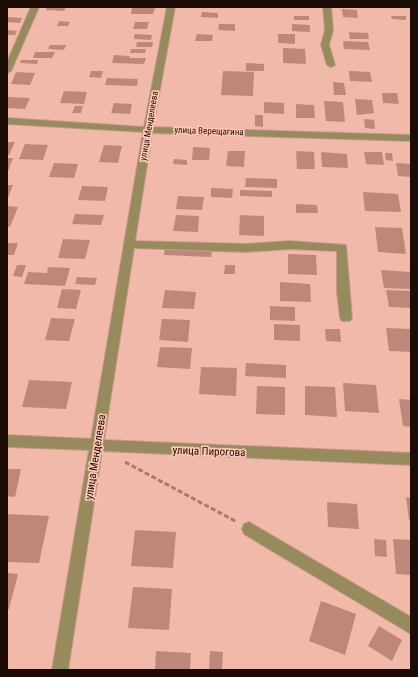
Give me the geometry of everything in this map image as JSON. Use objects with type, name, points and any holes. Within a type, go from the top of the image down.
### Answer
[{"type":"street","points":[[7,71],[35,7]]},
{"type":"street","name":"улица Менделеева","points":[[60,670],[148,130],[171,7]]},
{"type":"street","points":[[327,7],[329,30],[326,45],[331,65]]},
{"type":"street","name":"улица Верещагина","points":[[7,121],[148,130],[411,138]]},
{"type":"street","points":[[130,244],[246,248],[289,246],[342,248],[343,292],[346,318]]},
{"type":"street","name":"улица Пирогова","points":[[7,441],[411,459]]},
{"type":"street","points":[[249,529],[411,626]]},
{"type":"path","points":[[97,446],[249,529]]},
{"type":"building","points":[[47,7],[66,7],[64,11],[46,10]]},
{"type":"building","points":[[132,7],[155,8],[153,14],[131,14]]},
{"type":"building","points":[[342,9],[357,10],[358,18],[343,17]]},
{"type":"building","points":[[202,12],[218,13],[218,18],[201,17]]},
{"type":"building","points":[[294,16],[309,16],[309,20],[294,20]]},
{"type":"building","points":[[391,16],[406,16],[406,20],[392,19]]},
{"type":"building","points":[[7,17],[22,18],[20,23],[7,22]]},
{"type":"building","points":[[59,21],[70,22],[68,26],[57,26]]},
{"type":"building","points":[[135,22],[149,22],[147,29],[133,29]]},
{"type":"building","points":[[219,24],[235,24],[235,31],[218,30]]},
{"type":"building","points":[[292,24],[310,25],[310,32],[292,31]]},
{"type":"building","points":[[7,30],[17,31],[15,35],[7,35]]},
{"type":"building","points":[[349,32],[368,33],[369,39],[350,39]]},
{"type":"building","points":[[135,34],[152,35],[151,40],[134,39]]},
{"type":"building","points":[[197,34],[213,35],[212,41],[195,41]]},
{"type":"building","points":[[278,34],[295,34],[295,44],[278,43]]},
{"type":"building","points":[[343,41],[368,42],[370,50],[344,49]]},
{"type":"building","points":[[137,42],[153,42],[152,47],[136,47]]},
{"type":"building","points":[[50,45],[66,45],[64,50],[48,49]]},
{"type":"building","points":[[283,48],[305,49],[306,64],[283,63]]},
{"type":"building","points":[[131,49],[146,49],[145,53],[130,53]]},
{"type":"building","points":[[35,52],[55,52],[52,58],[33,58]]},
{"type":"building","points":[[114,55],[130,56],[129,58],[146,58],[144,64],[112,63]]},
{"type":"building","points":[[21,60],[38,60],[37,64],[20,63]]},
{"type":"building","points":[[246,63],[264,64],[264,71],[246,71]]},
{"type":"building","points":[[91,71],[103,71],[101,78],[89,77]]},
{"type":"building","points":[[223,71],[254,72],[253,96],[221,95]]},
{"type":"building","points":[[349,71],[370,72],[372,82],[350,81]]},
{"type":"building","points":[[16,72],[35,73],[30,85],[11,84]]},
{"type":"building","points":[[107,78],[138,79],[137,86],[105,85]]},
{"type":"building","points":[[333,82],[344,83],[346,95],[334,95]]},
{"type":"building","points":[[64,91],[87,92],[84,104],[60,103]]},
{"type":"building","points":[[382,93],[397,93],[399,104],[383,103]]},
{"type":"building","points":[[8,97],[30,98],[25,109],[7,108]]},
{"type":"building","points":[[355,99],[372,100],[374,113],[357,115]]},
{"type":"building","points":[[324,101],[343,102],[345,122],[326,121]]},
{"type":"building","points":[[264,102],[284,103],[284,114],[264,113]]},
{"type":"building","points":[[114,103],[132,104],[130,114],[111,113]]},
{"type":"building","points":[[296,104],[314,105],[315,118],[296,118]]},
{"type":"building","points":[[75,106],[83,106],[81,113],[72,113]]},
{"type":"building","points":[[255,115],[263,115],[263,127],[255,126]]},
{"type":"building","points":[[364,119],[374,120],[375,129],[365,128]]},
{"type":"building","points":[[7,142],[15,142],[9,155],[7,155]]},
{"type":"building","points":[[25,144],[48,145],[43,160],[19,159]]},
{"type":"building","points":[[104,145],[122,146],[118,163],[99,162]]},
{"type":"building","points":[[193,147],[210,148],[209,160],[192,160]]},
{"type":"building","points":[[228,151],[245,151],[244,167],[226,166]]},
{"type":"building","points":[[296,151],[314,152],[315,169],[297,169]]},
{"type":"building","points":[[321,152],[347,154],[348,168],[322,167]]},
{"type":"building","points":[[364,152],[382,152],[384,165],[366,164]]},
{"type":"building","points":[[385,153],[392,153],[393,161],[386,160]]},
{"type":"building","points":[[7,158],[13,158],[7,174]]},
{"type":"building","points":[[174,159],[187,160],[187,165],[173,164]]},
{"type":"building","points":[[54,163],[78,164],[74,178],[49,177]]},
{"type":"building","points":[[396,163],[411,164],[411,177],[398,176]]},
{"type":"building","points":[[246,178],[277,179],[277,188],[245,187]]},
{"type":"building","points":[[7,185],[13,185],[7,200]]},
{"type":"building","points":[[82,186],[108,187],[105,201],[78,200]]},
{"type":"building","points":[[211,188],[233,189],[232,198],[211,197]]},
{"type":"building","points":[[240,190],[272,191],[272,197],[240,196]]},
{"type":"building","points":[[363,192],[398,194],[401,212],[365,211]]},
{"type":"building","points":[[178,196],[204,197],[202,210],[176,209]]},
{"type":"building","points":[[296,204],[317,205],[318,213],[296,213]]},
{"type":"building","points":[[7,206],[18,207],[10,227],[7,226]]},
{"type":"building","points":[[75,214],[104,215],[101,225],[72,224]]},
{"type":"building","points":[[176,215],[199,216],[198,232],[173,231]]},
{"type":"building","points":[[240,215],[264,216],[264,236],[239,235]]},
{"type":"building","points":[[375,227],[402,228],[406,254],[378,252]]},
{"type":"building","points":[[63,239],[90,240],[85,259],[58,258]]},
{"type":"building","points":[[7,243],[18,243],[14,255],[7,255]]},
{"type":"building","points":[[165,249],[212,251],[211,257],[164,255]]},
{"type":"building","points":[[288,254],[316,255],[317,275],[288,274]]},
{"type":"building","points":[[17,265],[26,265],[22,277],[13,276]]},
{"type":"building","points":[[225,265],[235,265],[235,274],[224,274]]},
{"type":"building","points":[[48,267],[70,268],[65,286],[24,284],[28,272],[47,273]]},
{"type":"building","points":[[381,270],[410,272],[411,289],[384,288]]},
{"type":"building","points":[[77,277],[97,278],[95,285],[75,284]]},
{"type":"building","points":[[280,282],[310,284],[311,302],[280,301]]},
{"type":"building","points":[[62,289],[81,290],[76,309],[57,308]]},
{"type":"building","points":[[165,290],[196,292],[194,309],[162,308]]},
{"type":"building","points":[[386,290],[411,291],[411,308],[389,307]]},
{"type":"building","points":[[270,306],[295,307],[295,321],[270,320]]},
{"type":"building","points":[[51,318],[75,319],[69,341],[45,340]]},
{"type":"building","points":[[162,319],[190,320],[188,342],[159,340]]},
{"type":"building","points":[[274,324],[300,325],[300,341],[274,340]]},
{"type":"building","points":[[386,328],[411,329],[411,352],[389,351]]},
{"type":"building","points":[[325,329],[340,329],[341,342],[326,341]]},
{"type":"building","points":[[160,347],[192,348],[190,369],[157,367]]},
{"type":"building","points":[[246,363],[286,365],[286,378],[245,376]]},
{"type":"building","points":[[201,367],[237,368],[236,396],[199,394]]},
{"type":"building","points":[[29,380],[72,382],[66,409],[22,407]]},
{"type":"building","points":[[343,383],[376,385],[379,413],[345,411]]},
{"type":"building","points":[[257,386],[285,387],[285,415],[256,414]]},
{"type":"building","points":[[305,386],[335,387],[337,417],[305,415]]},
{"type":"building","points":[[399,399],[411,400],[411,427],[403,426]]},
{"type":"building","points":[[7,469],[21,469],[15,497],[7,496]]},
{"type":"building","points":[[406,497],[411,498],[411,520],[409,520]]},
{"type":"building","points":[[327,502],[357,504],[359,529],[328,527]]},
{"type":"building","points":[[7,514],[49,516],[39,563],[7,562]]},
{"type":"building","points":[[135,530],[176,532],[173,568],[131,566]]},
{"type":"building","points":[[374,539],[386,540],[387,557],[375,556]]},
{"type":"building","points":[[393,539],[411,540],[411,575],[396,574]]},
{"type":"building","points":[[7,573],[18,574],[9,609],[7,609]]},
{"type":"building","points":[[133,587],[172,589],[169,630],[128,628]]},
{"type":"building","points":[[321,601],[356,614],[345,655],[309,641]]},
{"type":"building","points":[[379,626],[402,640],[392,661],[368,646]]},
{"type":"building","points":[[156,651],[191,653],[190,670],[155,670]]},
{"type":"building","points":[[210,651],[223,652],[222,670],[209,670]]}]
